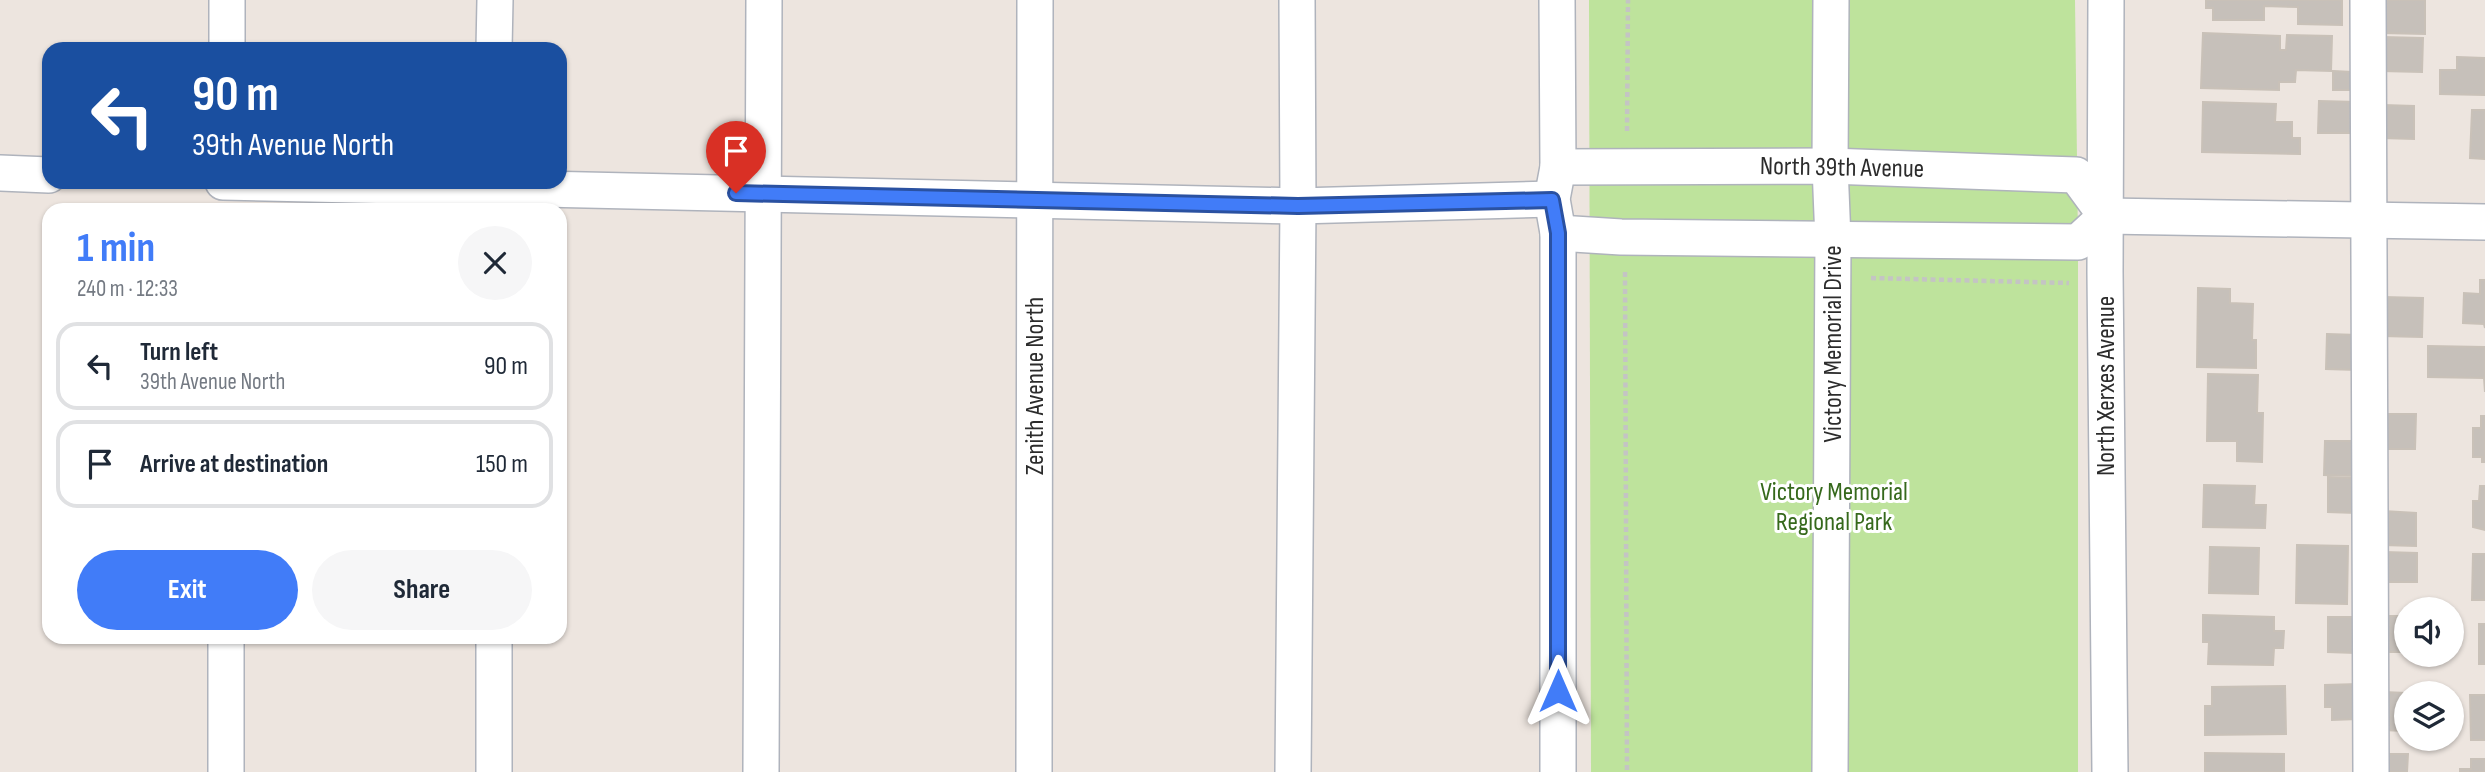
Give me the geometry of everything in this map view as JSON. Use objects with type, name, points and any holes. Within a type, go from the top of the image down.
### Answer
[{"type":"street","points":[[227,0],[227,42]]},
{"type":"street","points":[[494,42],[495,0]]},
{"type":"street","points":[[761,772],[764,0]]},
{"type":"street","name":"Zenith Avenue North","points":[[1034,772],[1035,0]]},
{"type":"street","points":[[1293,772],[1297,0]]},
{"type":"street","points":[[1557,0],[1555,183],[1558,233],[1558,772]]},
{"type":"street","name":"Victory Memorial Drive","points":[[1830,772],[1833,240],[1830,166],[1831,0]]},
{"type":"street","name":"North Xerxes Avenue","points":[[2106,0],[2110,772]]},
{"type":"street","points":[[2368,0],[2371,772]]},
{"type":"street","name":"North 39th Avenue","points":[[396,189],[493,193],[763,193],[1298,206],[1555,183],[1830,166],[2077,175],[2106,216]]},
{"type":"street","points":[[0,173],[42,174]]},
{"type":"street","points":[[1558,233],[1621,237],[2078,242],[2106,216],[2485,222]]},
{"type":"street","points":[[226,644],[226,772]]},
{"type":"street","points":[[494,644],[494,772]]},
{"type":"path","points":[[1627,136],[1628,0]]},
{"type":"path","points":[[1626,275],[1627,772]]},
{"type":"green space","name":"Victory Memorial Regional Park","points":[[1589,0],[2075,0],[2078,772],[1591,772]]},
{"type":"building","points":[[2206,0],[2342,0],[2342,25],[2298,24],[2298,7],[2264,6],[2264,20],[2213,20],[2213,8],[2206,8]]},
{"type":"building","points":[[2382,0],[2425,0],[2425,34],[2382,33]]},
{"type":"building","points":[[2203,33],[2280,36],[2280,50],[2286,50],[2287,35],[2332,36],[2331,71],[2296,70],[2295,82],[2279,82],[2279,90],[2201,88]]},
{"type":"building","points":[[2382,37],[2423,38],[2422,72],[2382,71]]},
{"type":"building","points":[[2457,57],[2485,58],[2485,95],[2440,94],[2440,70],[2457,70]]},
{"type":"building","points":[[2333,71],[2352,72],[2351,90],[2333,90]]},
{"type":"building","points":[[2319,101],[2357,102],[2357,133],[2318,133]]},
{"type":"building","points":[[2203,102],[2276,104],[2275,122],[2292,122],[2292,138],[2300,138],[2300,154],[2202,152]]},
{"type":"building","points":[[2383,105],[2414,106],[2414,139],[2382,138]]},
{"type":"building","points":[[2472,110],[2485,110],[2485,159],[2470,158]]},
{"type":"building","points":[[2480,280],[2485,280],[2485,328],[2484,324],[2463,323],[2464,293],[2480,294]]},
{"type":"building","points":[[2198,288],[2230,289],[2230,303],[2253,304],[2252,340],[2256,340],[2256,368],[2197,367]]},
{"type":"building","points":[[2383,297],[2423,298],[2422,337],[2382,336]]},
{"type":"building","points":[[2327,334],[2358,335],[2357,370],[2326,369]]},
{"type":"building","points":[[2428,346],[2485,347],[2485,392],[2484,378],[2428,377]]},
{"type":"building","points":[[2208,374],[2258,375],[2257,413],[2263,413],[2262,462],[2237,461],[2237,441],[2207,441]]},
{"type":"building","points":[[2386,414],[2416,414],[2415,449],[2385,449]]},
{"type":"building","points":[[2481,416],[2485,416],[2485,462],[2482,462],[2482,457],[2473,457],[2473,428],[2481,428]]},
{"type":"building","points":[[2325,441],[2358,441],[2358,476],[2324,475]]},
{"type":"building","points":[[2328,477],[2357,478],[2356,513],[2328,512]]},
{"type":"building","points":[[2204,485],[2255,486],[2254,505],[2266,505],[2265,528],[2203,527]]},
{"type":"building","points":[[2480,486],[2485,486],[2485,530],[2473,527],[2473,501],[2479,501]]},
{"type":"building","points":[[2383,511],[2416,513],[2416,546],[2383,545]]},
{"type":"building","points":[[2297,545],[2348,546],[2347,604],[2296,603]]},
{"type":"building","points":[[2210,547],[2259,548],[2258,594],[2209,593]]},
{"type":"building","points":[[2384,552],[2417,553],[2417,582],[2383,582]]},
{"type":"building","points":[[2473,554],[2485,554],[2485,600],[2472,600]]},
{"type":"building","points":[[2203,615],[2274,617],[2274,631],[2284,631],[2283,648],[2274,648],[2273,665],[2208,664],[2209,642],[2203,642]]},
{"type":"building","points":[[2388,616],[2394,616],[2394,652],[2387,652]]},
{"type":"building","points":[[2328,617],[2355,617],[2355,653],[2328,652]]},
{"type":"building","points":[[2479,624],[2485,624],[2485,664],[2479,664]]},
{"type":"building","points":[[2358,684],[2358,719],[2332,720],[2332,707],[2325,707],[2325,685]]},
{"type":"building","points":[[2285,686],[2286,734],[2205,735],[2205,706],[2212,706],[2212,687]]},
{"type":"building","points":[[2383,692],[2394,692],[2394,731],[2382,730]]},
{"type":"building","points":[[2470,695],[2485,695],[2485,740],[2471,740]]},
{"type":"building","points":[[2205,753],[2284,754],[2284,772],[2205,772]]},
{"type":"building","points":[[2384,754],[2408,754],[2407,772],[2383,772]]},
{"type":"building","points":[[2471,759],[2485,759],[2485,772],[2460,772],[2460,769],[2471,769]]},
{"type":"route","points":[[736,193],[1298,206],[1552,200],[1558,233],[1558,691]]}]
